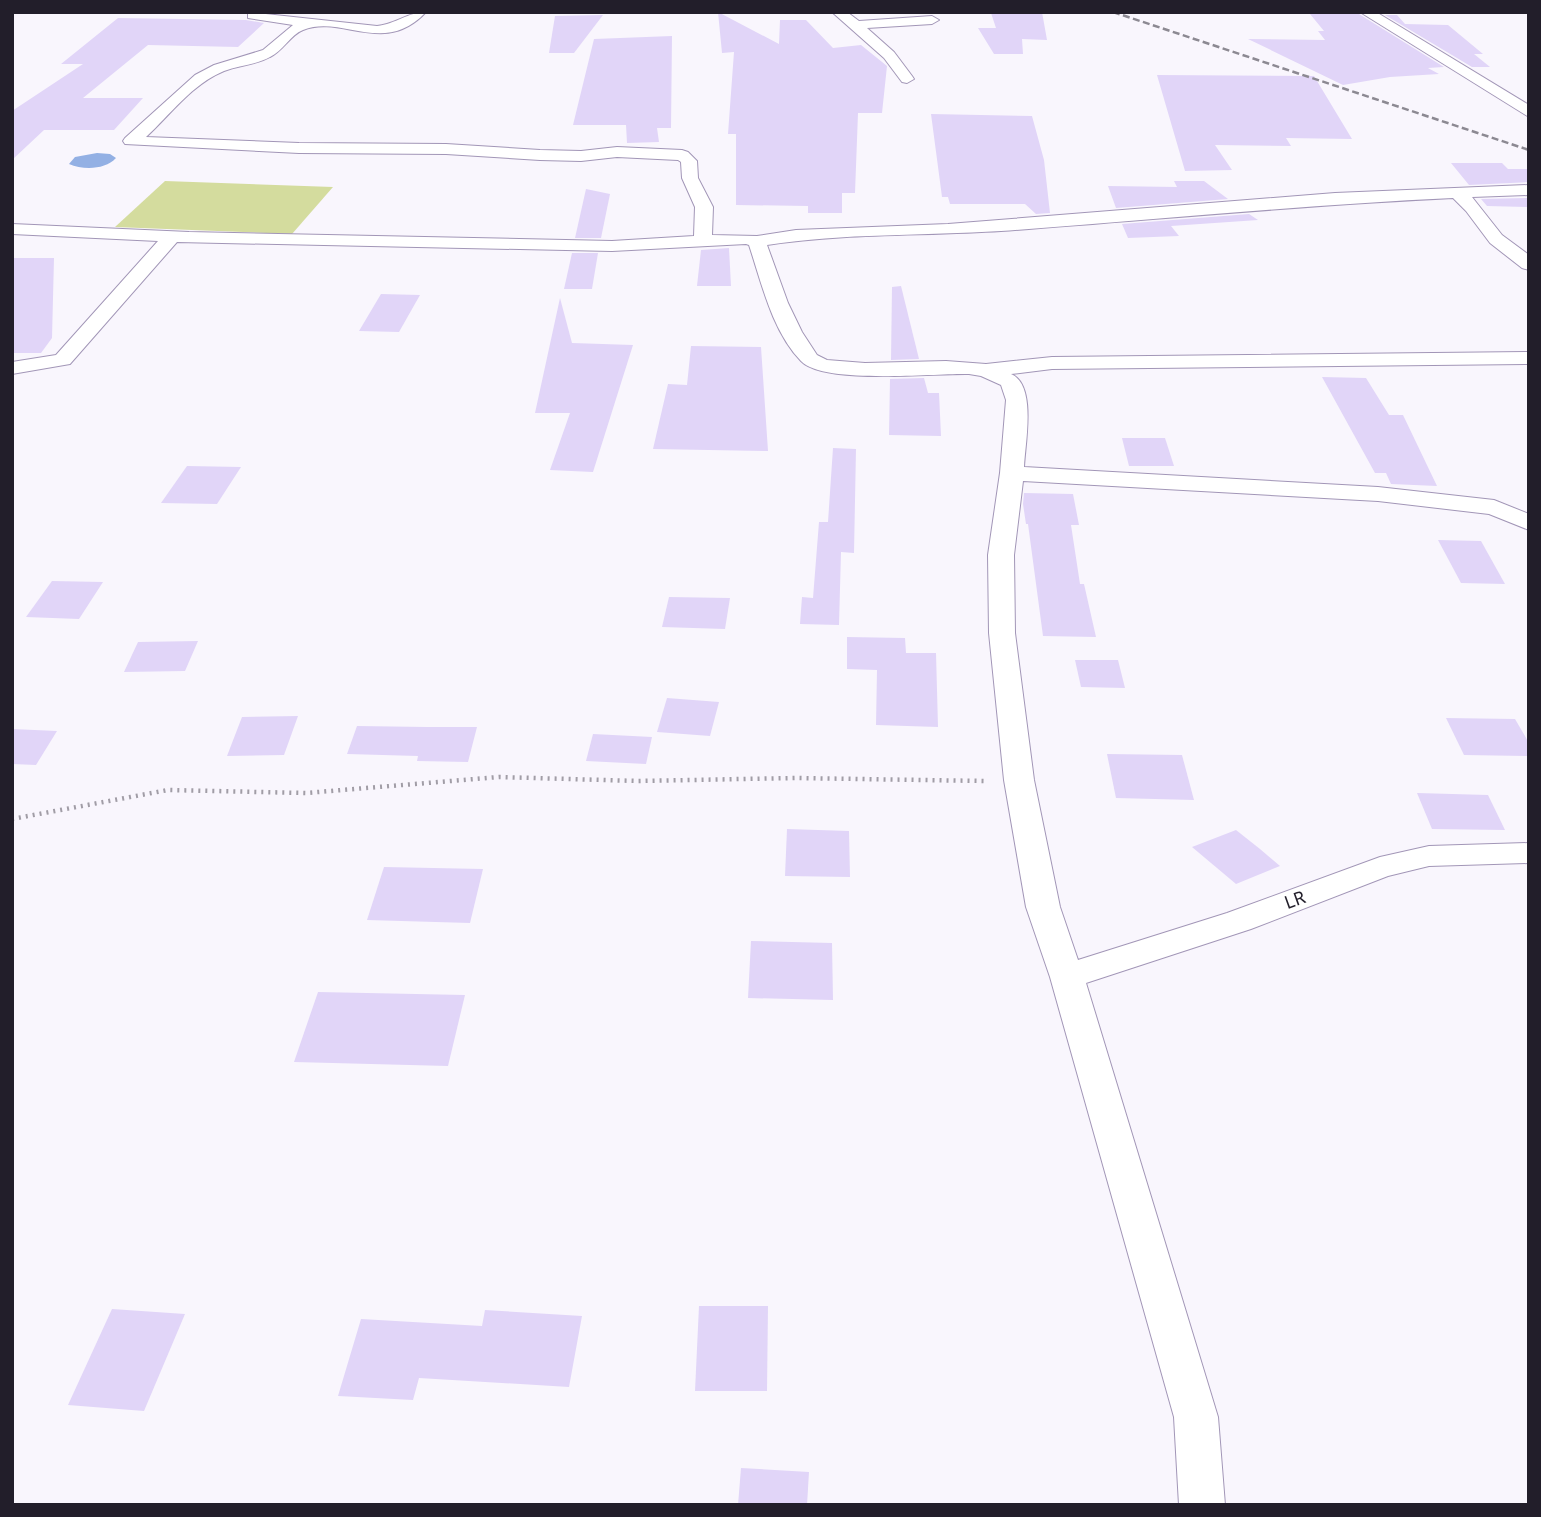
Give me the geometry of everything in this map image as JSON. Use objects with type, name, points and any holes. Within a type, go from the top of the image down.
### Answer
[{"type":"street","points":[[253,15],[320,25],[386,29],[397,26],[420,12]]},
{"type":"street","points":[[838,12],[888,55],[906,79]]},
{"type":"street","points":[[1366,12],[1529,112]]},
{"type":"street","points":[[856,25],[932,20]]},
{"type":"street","points":[[320,25],[295,28],[268,54],[214,70],[170,102],[145,130],[131,141],[299,148],[446,149],[567,156],[617,152],[682,155],[689,161],[690,178],[704,206],[703,242]]},
{"type":"street","points":[[12,229],[172,236],[612,246],[729,239],[757,241],[796,235],[962,228],[1171,214],[1335,198],[1529,190]]},
{"type":"street","points":[[1456,192],[1472,207],[1496,239],[1529,264]]},
{"type":"street","points":[[12,368],[26,368],[63,360],[172,236]]},
{"type":"street","points":[[757,241],[784,321],[811,361],[832,367],[985,370],[1052,363],[1529,358]]},
{"type":"street","points":[[985,370],[1010,381],[1017,400],[1012,473],[1001,555],[1002,633],[1019,780],[1043,907],[1067,977],[1196,1417],[1202,1505]]},
{"type":"street","points":[[1012,473],[1378,494],[1494,507],[1529,523]]},
{"type":"street","name":"LR","points":[[1067,977],[1239,921],[1380,867],[1429,856],[1529,853]]},
{"type":"path","points":[[12,819],[168,790],[306,793],[499,777],[638,781],[794,778],[1019,780]]},
{"type":"green space","points":[[165,181],[333,187],[292,234],[115,227]]},
{"type":"water","points":[[97,153],[110,154],[116,158],[106,165],[94,168],[69,164],[75,157]]},
{"type":"building","points":[[718,12],[779,44],[780,20],[806,20],[833,48],[861,45],[887,66],[882,113],[858,113],[855,193],[842,193],[842,213],[808,213],[808,206],[736,205],[736,134],[728,134],[734,52],[722,53]]},
{"type":"building","points":[[1042,12],[1047,40],[1022,39],[1023,54],[994,54],[978,28],[996,28],[991,13]]},
{"type":"building","points":[[1310,14],[1359,14],[1444,67],[1428,68],[1439,74],[1390,77],[1343,85],[1248,39],[1325,40],[1318,31],[1324,31]]},
{"type":"building","points":[[603,15],[574,53],[549,53],[555,16]]},
{"type":"building","points":[[1385,15],[1397,15],[1405,24],[1448,25],[1483,54],[1474,54],[1490,67],[1472,67]]},
{"type":"building","points":[[118,18],[246,20],[264,23],[238,47],[148,45],[83,98],[143,98],[114,130],[44,130],[12,160],[12,111],[83,64],[61,64]]},
{"type":"building","points":[[672,36],[671,128],[657,128],[659,142],[627,143],[626,125],[573,125],[594,39]]},
{"type":"building","points":[[1157,75],[1314,76],[1352,139],[1286,138],[1291,146],[1215,145],[1232,170],[1185,171]]},
{"type":"building","points":[[931,114],[1032,116],[1044,160],[1050,213],[1036,214],[1025,204],[950,204],[948,197],[942,197]]},
{"type":"building","points":[[1451,163],[1502,163],[1508,169],[1529,169],[1529,182],[1469,185]]},
{"type":"building","points":[[1174,181],[1204,181],[1228,199],[1116,208],[1108,186],[1177,187]]},
{"type":"building","points":[[586,189],[610,194],[601,238],[575,238]]},
{"type":"building","points":[[1529,198],[1529,207],[1487,206],[1481,199]]},
{"type":"building","points":[[1249,214],[1258,220],[1171,226],[1179,236],[1128,238],[1122,224]]},
{"type":"building","points":[[729,248],[731,286],[697,286],[701,250]]},
{"type":"building","points":[[572,253],[598,253],[592,289],[564,289]]},
{"type":"building","points":[[12,258],[54,258],[52,338],[41,353],[12,353]]},
{"type":"building","points":[[901,286],[919,359],[891,360],[892,287]]},
{"type":"building","points":[[381,294],[420,295],[399,332],[359,331]]},
{"type":"building","points":[[560,298],[572,343],[633,345],[593,472],[550,470],[570,413],[535,413]]},
{"type":"building","points":[[691,346],[761,347],[768,451],[653,449],[668,384],[687,385]]},
{"type":"building","points":[[1322,377],[1366,378],[1389,415],[1403,415],[1437,486],[1391,484],[1386,473],[1375,473]]},
{"type":"building","points":[[924,378],[928,393],[939,393],[941,436],[889,435],[890,379]]},
{"type":"building","points":[[1122,438],[1165,438],[1174,466],[1129,466]]},
{"type":"building","points":[[833,448],[856,449],[854,553],[841,552],[839,625],[800,624],[802,597],[813,598],[819,522],[828,522]]},
{"type":"building","points":[[187,466],[241,467],[217,504],[161,503]]},
{"type":"building","points":[[1024,493],[1073,494],[1079,525],[1071,525],[1080,584],[1084,584],[1096,637],[1043,636],[1023,504]]},
{"type":"building","points":[[1438,540],[1481,541],[1505,584],[1461,583]]},
{"type":"building","points":[[52,581],[103,582],[79,619],[26,617]]},
{"type":"building","points":[[669,597],[730,598],[725,629],[662,627]]},
{"type":"building","points":[[847,637],[905,638],[906,653],[936,653],[938,727],[876,725],[877,670],[847,669]]},
{"type":"building","points":[[198,641],[185,671],[124,672],[138,642]]},
{"type":"building","points":[[1075,660],[1118,660],[1125,688],[1081,687]]},
{"type":"building","points":[[667,698],[719,702],[710,736],[657,732]]},
{"type":"building","points":[[298,716],[284,755],[227,756],[242,717]]},
{"type":"building","points":[[1446,718],[1515,719],[1529,743],[1529,756],[1464,755]]},
{"type":"building","points":[[357,726],[477,727],[468,762],[417,761],[418,756],[347,754]]},
{"type":"building","points":[[12,729],[57,731],[36,765],[12,764]]},
{"type":"building","points":[[593,734],[652,737],[646,764],[586,761]]},
{"type":"building","points":[[1107,754],[1182,755],[1194,800],[1116,798]]},
{"type":"building","points":[[1417,793],[1488,795],[1505,830],[1432,829]]},
{"type":"building","points":[[787,829],[849,831],[850,877],[785,876]]},
{"type":"building","points":[[1236,830],[1280,866],[1236,884],[1192,847]]},
{"type":"building","points":[[384,867],[483,869],[470,923],[367,920]]},
{"type":"building","points":[[751,941],[832,943],[833,1000],[748,998]]},
{"type":"building","points":[[318,992],[465,995],[448,1066],[294,1062]]},
{"type":"building","points":[[699,1306],[768,1306],[767,1391],[695,1391]]},
{"type":"building","points":[[112,1309],[185,1314],[144,1411],[68,1405]]},
{"type":"building","points":[[485,1310],[582,1316],[569,1387],[419,1378],[413,1400],[338,1396],[361,1319],[482,1326]]},
{"type":"building","points":[[741,1468],[809,1472],[807,1505],[738,1505]]},
{"type":"railway","points":[[1113,12],[1529,150]]}]
